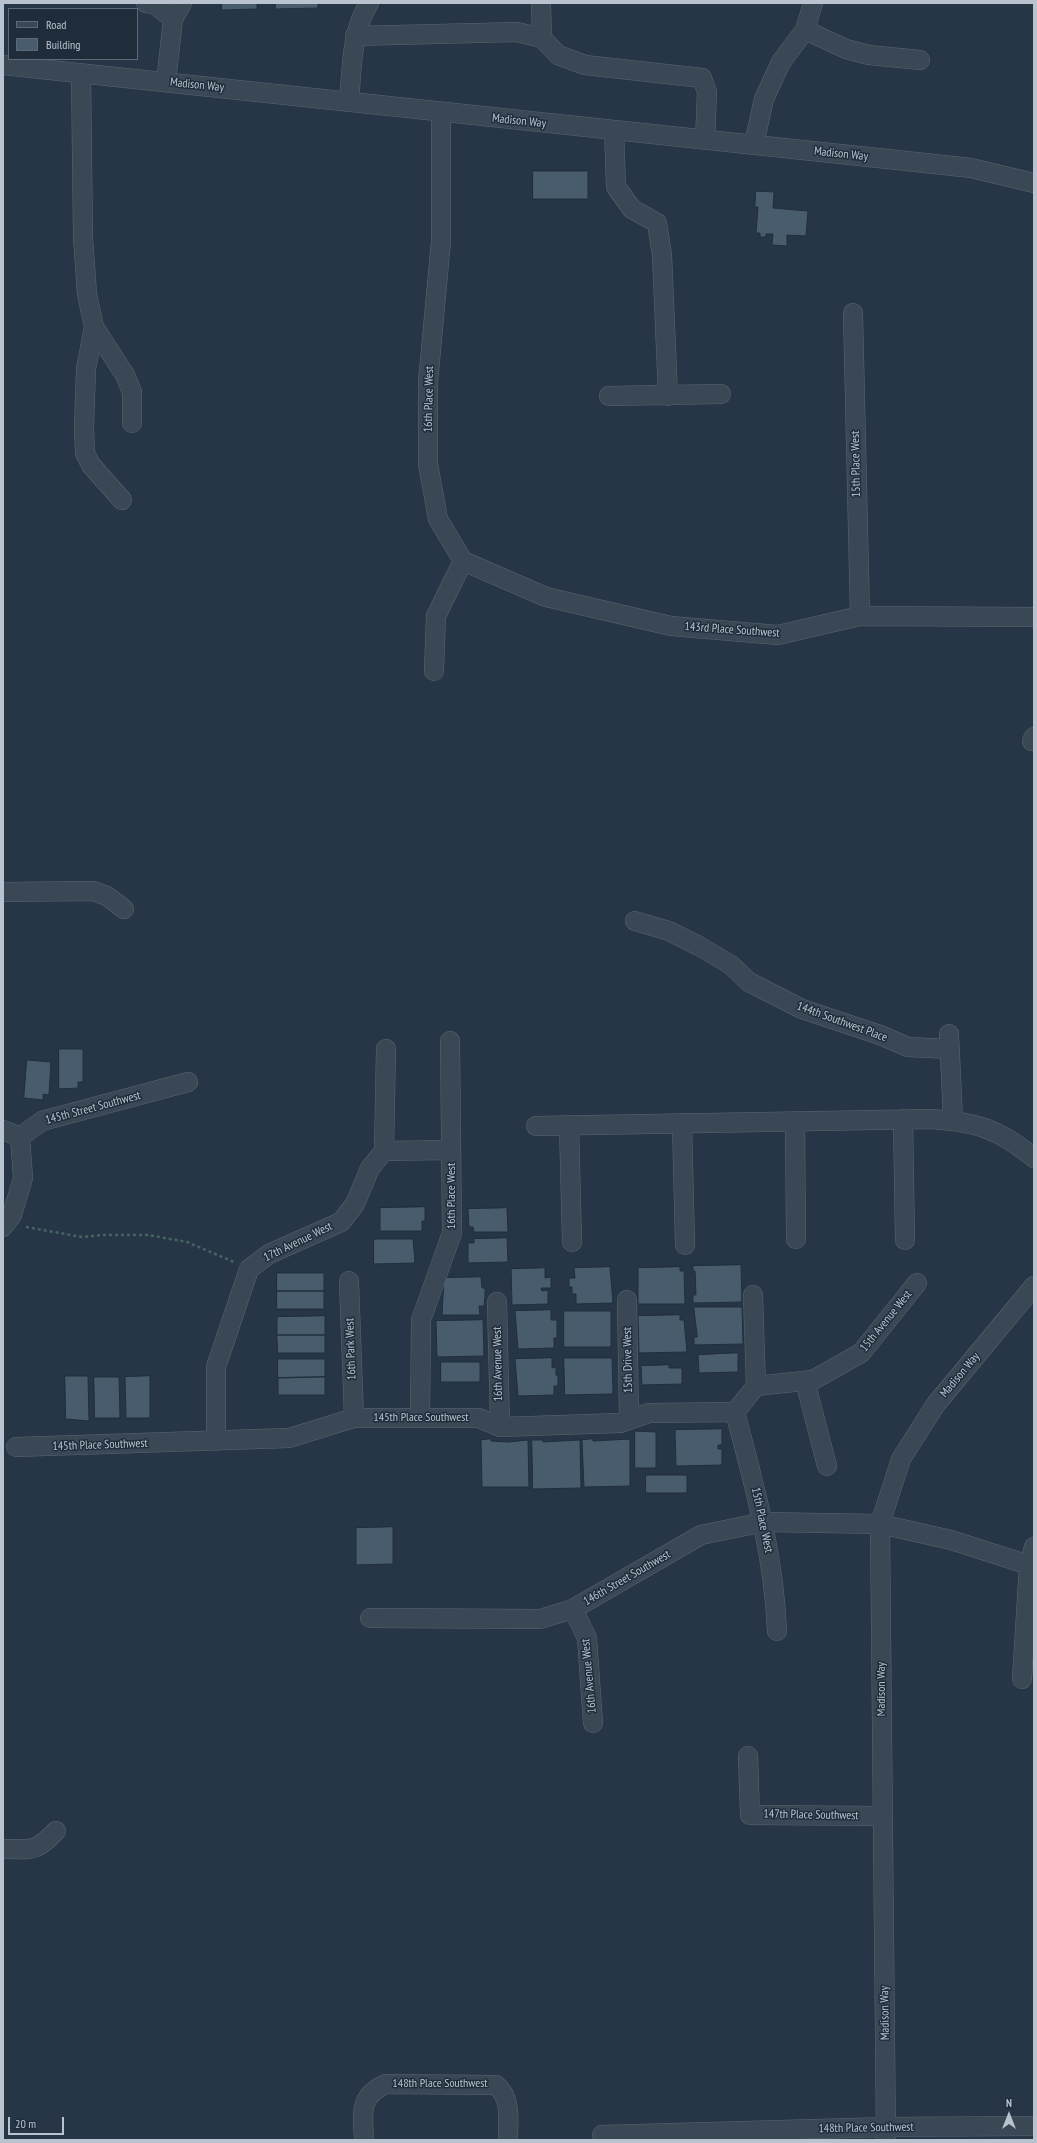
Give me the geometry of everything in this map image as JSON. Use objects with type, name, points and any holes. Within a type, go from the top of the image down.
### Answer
[{"type":"street","points":[[146,3],[178,11],[166,82]]},
{"type":"street","points":[[348,102],[355,36],[362,14],[369,3]]},
{"type":"street","points":[[541,3],[542,38]]},
{"type":"street","points":[[754,144],[764,99],[781,62],[805,30],[813,3]]},
{"type":"street","points":[[805,30],[846,49],[868,55],[920,60]]},
{"type":"street","points":[[355,36],[517,32],[542,38],[558,55],[585,65],[702,78],[707,92],[704,140]]},
{"type":"street","name":"Madison Way","points":[[3,65],[441,113],[754,144],[971,168],[1034,183]]},
{"type":"street","points":[[81,73],[83,238],[87,294],[94,327],[127,380],[132,392],[132,423]]},
{"type":"street","name":"16th Place West","points":[[441,113],[441,241],[428,382],[428,464],[438,519],[463,561]]},
{"type":"street","points":[[614,130],[616,187],[632,209],[657,223],[662,255],[668,396]]},
{"type":"street","name":"15th Place West","points":[[853,313],[860,616]]},
{"type":"street","points":[[94,327],[86,369],[84,427],[85,453],[91,465],[122,500]]},
{"type":"street","points":[[609,396],[721,394]]},
{"type":"street","points":[[434,671],[436,616],[463,561]]},
{"type":"street","name":"143rd Place Southwest","points":[[463,561],[546,597],[671,626],[778,635],[860,616],[1034,617]]},
{"type":"street","points":[[3,892],[93,891],[108,896],[124,909]]},
{"type":"street","name":"144th Southwest Place","points":[[635,921],[670,931],[699,946],[731,965],[749,982],[802,1009],[880,1035],[908,1047],[949,1041],[953,1120]]},
{"type":"street","name":"16th Place West","points":[[420,1418],[421,1320],[452,1233],[450,1041]]},
{"type":"street","points":[[386,1049],[384,1151],[451,1150]]},
{"type":"street","name":"145th Street Southwest","points":[[11,1133],[42,1121],[188,1082]]},
{"type":"street","points":[[903,1120],[906,1240]]},
{"type":"street","points":[[536,1126],[795,1121],[953,1120],[963,1121],[989,1129],[1018,1145],[1034,1158]]},
{"type":"street","points":[[795,1121],[796,1239]]},
{"type":"street","points":[[682,1123],[685,1245]]},
{"type":"street","points":[[570,1125],[572,1242]]},
{"type":"street","points":[[5,1225],[12,1215],[23,1178],[11,1133]]},
{"type":"street","name":"17th Avenue West","points":[[249,1269],[269,1254],[341,1222],[355,1204],[370,1168],[384,1151]]},
{"type":"street","points":[[216,1441],[216,1367],[249,1269]]},
{"type":"street","name":"16th Park West","points":[[349,1281],[354,1418]]},
{"type":"street","name":"15th Avenue West","points":[[809,1381],[861,1353],[916,1283]]},
{"type":"street","name":"Madison Way","points":[[886,2134],[880,1524],[901,1459],[936,1404],[1034,1286]]},
{"type":"street","points":[[735,1412],[756,1386],[753,1295]]},
{"type":"street","name":"15th Drive West","points":[[627,1300],[629,1420]]},
{"type":"street","name":"16th Avenue West","points":[[497,1302],[500,1426]]},
{"type":"street","points":[[756,1386],[809,1381],[827,1466]]},
{"type":"street","name":"145th Place Southwest","points":[[16,1447],[289,1438],[354,1418],[479,1418],[500,1426],[620,1423],[649,1412],[735,1412]]},
{"type":"street","name":"15th Place West","points":[[735,1412],[764,1522],[776,1596],[777,1631]]},
{"type":"street","name":"146th Street Southwest","points":[[370,1618],[540,1619],[574,1608],[701,1535],[764,1522],[880,1524],[951,1540],[1029,1565]]},
{"type":"street","points":[[1022,1679],[1031,1584],[1029,1565],[1034,1547]]},
{"type":"street","name":"16th Avenue West","points":[[574,1608],[587,1638],[593,1723]]},
{"type":"street","name":"147th Place Southwest","points":[[748,1756],[750,1815],[883,1816]]},
{"type":"street","points":[[3,1849],[30,1849],[41,1846],[56,1831]]},
{"type":"street","name":"148th Place Southwest","points":[[364,2140],[363,2109],[367,2098],[375,2089],[386,2084],[496,2085],[504,2091],[508,2102],[508,2140]]},
{"type":"street","name":"148th Place Southwest","points":[[602,2135],[886,2134],[1034,2126]]},
{"type":"path","points":[[5,1225],[82,1237],[102,1234],[148,1234],[187,1242],[249,1269]]},
{"type":"building","points":[[222,3],[257,3],[257,9],[222,10]]},
{"type":"building","points":[[276,3],[318,3],[318,8],[275,9]]},
{"type":"building","points":[[533,171],[588,171],[588,199],[533,199]]},
{"type":"building","points":[[756,191],[774,192],[773,208],[808,211],[806,236],[787,235],[787,246],[772,245],[773,234],[766,234],[766,237],[760,237],[760,233],[756,233],[758,207],[755,207]]},
{"type":"building","points":[[59,1049],[83,1049],[83,1082],[78,1082],[78,1088],[59,1089]]},
{"type":"building","points":[[27,1060],[51,1062],[49,1095],[43,1094],[43,1100],[24,1098]]},
{"type":"building","points":[[425,1207],[425,1221],[422,1221],[422,1231],[380,1231],[380,1208]]},
{"type":"building","points":[[507,1208],[508,1232],[474,1232],[473,1227],[469,1227],[468,1209]]},
{"type":"building","points":[[507,1238],[508,1262],[468,1263],[468,1243],[474,1243],[474,1239]]},
{"type":"building","points":[[374,1239],[413,1239],[415,1263],[374,1264]]},
{"type":"building","points":[[741,1265],[742,1302],[693,1303],[693,1295],[696,1295],[695,1271],[693,1271],[693,1266]]},
{"type":"building","points":[[610,1267],[613,1303],[576,1304],[576,1294],[572,1294],[572,1287],[569,1287],[569,1278],[575,1278],[574,1268]]},
{"type":"building","points":[[680,1267],[680,1271],[684,1271],[685,1304],[638,1304],[638,1268]]},
{"type":"building","points":[[545,1268],[545,1278],[551,1277],[551,1288],[541,1288],[542,1291],[548,1290],[548,1304],[512,1305],[511,1269]]},
{"type":"building","points":[[277,1273],[324,1273],[324,1291],[277,1291]]},
{"type":"building","points":[[481,1277],[482,1288],[485,1288],[485,1296],[484,1306],[479,1306],[480,1315],[442,1315],[444,1278]]},
{"type":"building","points":[[277,1291],[324,1291],[324,1309],[277,1309]]},
{"type":"building","points":[[694,1307],[742,1307],[743,1344],[694,1345],[694,1337],[697,1337]]},
{"type":"building","points":[[551,1310],[551,1320],[557,1320],[557,1338],[554,1338],[554,1348],[518,1349],[515,1311]]},
{"type":"building","points":[[564,1311],[611,1311],[611,1347],[564,1347]]},
{"type":"building","points":[[680,1315],[680,1320],[684,1320],[687,1352],[639,1353],[638,1316]]},
{"type":"building","points":[[325,1316],[325,1335],[277,1335],[277,1317]]},
{"type":"building","points":[[483,1320],[484,1356],[437,1357],[436,1321]]},
{"type":"building","points":[[277,1335],[325,1335],[325,1353],[278,1353]]},
{"type":"building","points":[[738,1353],[738,1372],[699,1373],[698,1355]]},
{"type":"building","points":[[552,1358],[552,1368],[556,1367],[556,1375],[558,1376],[558,1386],[554,1386],[554,1395],[518,1396],[515,1359]]},
{"type":"building","points":[[564,1358],[612,1358],[613,1394],[565,1395]]},
{"type":"building","points":[[278,1359],[325,1359],[325,1377],[278,1378]]},
{"type":"building","points":[[441,1362],[480,1362],[480,1382],[441,1382]]},
{"type":"building","points":[[669,1365],[669,1368],[682,1368],[682,1384],[642,1385],[641,1366]]},
{"type":"building","points":[[65,1376],[88,1376],[89,1421],[66,1419]]},
{"type":"building","points":[[150,1376],[150,1418],[126,1418],[125,1377]]},
{"type":"building","points":[[94,1377],[119,1377],[120,1418],[95,1418]]},
{"type":"building","points":[[325,1377],[325,1395],[278,1395],[278,1378]]},
{"type":"building","points":[[722,1429],[722,1445],[718,1445],[718,1449],[722,1449],[722,1465],[676,1466],[675,1430]]},
{"type":"building","points":[[635,1431],[656,1432],[656,1468],[635,1468]]},
{"type":"building","points":[[491,1439],[491,1441],[508,1442],[528,1440],[529,1487],[482,1487],[481,1440]]},
{"type":"building","points":[[593,1439],[593,1441],[630,1439],[630,1486],[584,1487],[582,1440]]},
{"type":"building","points":[[532,1440],[543,1440],[543,1442],[580,1440],[581,1488],[533,1489]]},
{"type":"building","points":[[646,1475],[687,1475],[687,1493],[646,1493]]},
{"type":"building","points":[[393,1527],[393,1564],[356,1565],[356,1528]]}]
